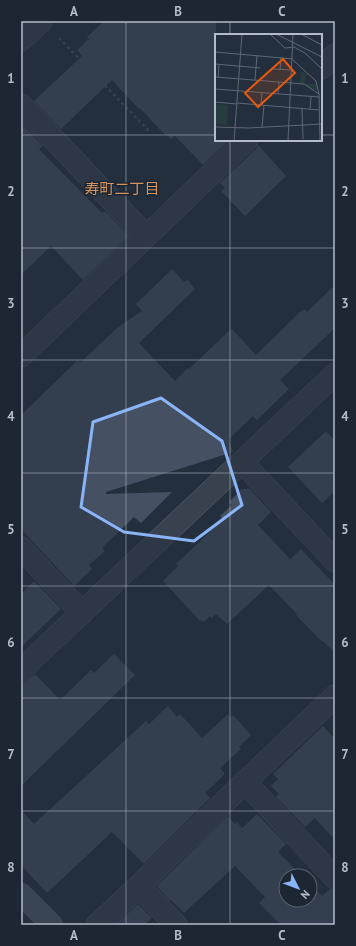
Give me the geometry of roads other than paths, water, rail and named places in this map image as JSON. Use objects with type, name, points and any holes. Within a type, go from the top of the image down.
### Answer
[{"type":"main road","points":[[21,894],[52,925]]},
{"type":"street","points":[[21,40],[41,21]]},
{"type":"street","points":[[322,67],[335,55]]},
{"type":"street","points":[[21,105],[146,236]]},
{"type":"street","points":[[21,356],[246,141]]},
{"type":"street","points":[[21,670],[242,462],[332,382]]},
{"type":"street","points":[[242,462],[335,561]]},
{"type":"street","points":[[21,548],[82,613]]},
{"type":"street","points":[[97,925],[335,696]]},
{"type":"street","points":[[245,782],[335,878]]},
{"type":"street","points":[[139,886],[176,925]]},
{"type":"district","name":"寿町二丁目","points":[[122,188]]}]
